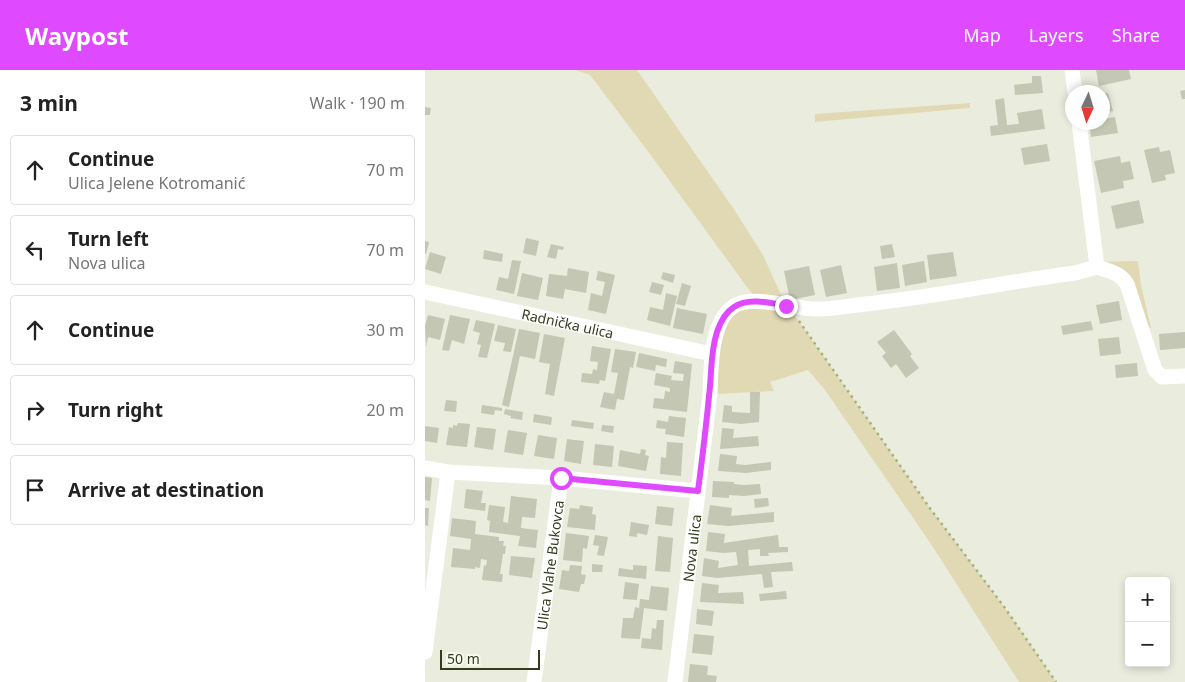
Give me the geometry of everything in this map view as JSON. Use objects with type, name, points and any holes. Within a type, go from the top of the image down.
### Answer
[{"type":"street","points":[[1073,70],[1074,85]]},
{"type":"street","points":[[1080,130],[1096,261],[1124,279],[1127,284],[1155,370],[1162,377],[1185,376]]},
{"type":"street","name":"Nova ulica","points":[[675,682],[710,394],[711,354],[717,330],[728,312],[743,302],[817,309],[899,301],[1075,273],[1096,261]]},
{"type":"street","name":"Radnička ulica","points":[[425,292],[711,354]]},
{"type":"street","points":[[425,468],[448,472],[561,478],[698,491]]},
{"type":"street","points":[[425,652],[448,472]]},
{"type":"street","name":"Ulica Vlahe Bukovca","points":[[534,682],[561,478]]},
{"type":"path","points":[[786,306],[804,328],[929,507],[1005,608],[1057,682]]},
{"type":"shaded area","points":[[575,70],[637,70],[733,208],[763,255],[786,306],[798,320],[929,507],[1005,608],[1056,682],[1019,682],[931,544],[825,390],[808,370],[770,382],[774,391],[714,394],[720,340],[728,321],[733,315],[758,302],[590,75]]},
{"type":"shaded area","points":[[970,103],[970,108],[815,122],[815,114]]},
{"type":"shaded area","points":[[1138,261],[1141,285],[1151,328],[1143,329],[1127,284],[1096,262]]},
{"type":"building","points":[[1096,70],[1129,70],[1131,79],[1099,85]]},
{"type":"building","points":[[1032,76],[1041,76],[1043,93],[1015,95],[1014,85],[1032,83]]},
{"type":"building","points":[[1185,90],[1185,99],[1182,99],[1180,91]]},
{"type":"building","points":[[1004,98],[1007,125],[1019,124],[1017,113],[1042,109],[1045,129],[991,136],[990,126],[998,125],[995,100]]},
{"type":"building","points":[[1110,100],[1113,111],[1110,112]]},
{"type":"building","points":[[425,107],[431,108],[430,115],[425,115]]},
{"type":"building","points":[[1115,117],[1118,133],[1091,137],[1090,130],[1110,130],[1110,118]]},
{"type":"building","points":[[1047,144],[1050,161],[1024,165],[1021,148]]},
{"type":"building","points":[[1159,147],[1160,152],[1170,150],[1175,173],[1165,175],[1166,180],[1152,183],[1144,150]]},
{"type":"building","points":[[1120,156],[1121,163],[1130,161],[1134,179],[1123,181],[1124,188],[1101,193],[1094,161]]},
{"type":"building","points":[[1139,200],[1144,223],[1116,229],[1111,206]]},
{"type":"building","points":[[526,238],[539,241],[536,256],[523,253]]},
{"type":"building","points":[[425,241],[429,242],[426,254],[425,254]]},
{"type":"building","points":[[551,244],[564,247],[563,250],[558,249],[556,259],[547,257]]},
{"type":"building","points":[[892,244],[895,257],[882,259],[880,246]]},
{"type":"building","points":[[484,250],[503,254],[502,262],[483,259]]},
{"type":"building","points":[[430,252],[446,257],[441,274],[425,269]]},
{"type":"building","points":[[953,252],[957,276],[930,280],[927,255]]},
{"type":"building","points":[[512,260],[521,261],[514,294],[496,290],[499,277],[508,279]]},
{"type":"building","points":[[924,261],[927,282],[905,286],[902,265]]},
{"type":"building","points":[[897,263],[900,288],[877,291],[874,267]]},
{"type":"building","points":[[841,265],[847,293],[826,297],[820,270]]},
{"type":"building","points":[[809,266],[815,295],[790,300],[784,271]]},
{"type":"building","points":[[568,268],[589,272],[586,293],[565,289],[563,299],[546,296],[549,274],[567,276]]},
{"type":"building","points":[[598,271],[615,275],[606,314],[588,310],[591,293],[602,296],[605,282],[596,280]]},
{"type":"building","points":[[663,272],[675,275],[673,283],[661,279]]},
{"type":"building","points":[[522,273],[543,278],[538,300],[517,296]]},
{"type":"building","points":[[652,282],[664,285],[661,295],[649,292]]},
{"type":"building","points":[[682,283],[691,286],[685,306],[676,304]]},
{"type":"building","points":[[666,293],[677,296],[670,326],[647,320],[650,307],[663,310]]},
{"type":"building","points":[[1119,301],[1122,320],[1100,324],[1096,305]]},
{"type":"building","points":[[677,308],[707,314],[703,334],[673,328]]},
{"type":"building","points":[[428,315],[445,319],[440,340],[428,337],[426,347],[425,326]]},
{"type":"building","points":[[450,315],[470,319],[464,344],[452,340],[449,351],[442,350]]},
{"type":"building","points":[[476,320],[495,324],[487,358],[478,357],[481,345],[477,344],[480,333],[473,331]]},
{"type":"building","points":[[1091,321],[1093,330],[1063,335],[1061,326]]},
{"type":"building","points":[[498,325],[516,329],[511,352],[503,351],[505,343],[494,341]]},
{"type":"building","points":[[519,329],[540,333],[535,359],[520,356],[509,407],[502,405]]},
{"type":"building","points":[[894,330],[912,354],[910,356],[919,368],[906,378],[896,364],[891,368],[882,356],[886,353],[877,342]]},
{"type":"building","points":[[1185,332],[1185,348],[1160,350],[1159,334]]},
{"type":"building","points":[[544,334],[565,338],[554,396],[545,394],[550,364],[539,362]]},
{"type":"building","points":[[1119,337],[1121,354],[1100,356],[1098,339]]},
{"type":"building","points":[[592,346],[611,349],[605,381],[600,380],[599,384],[581,382],[582,373],[592,374],[593,369],[597,370],[598,362],[590,361]]},
{"type":"building","points":[[615,349],[636,352],[633,368],[630,367],[624,400],[617,399],[615,410],[600,407],[604,392],[614,394],[618,373],[611,372]]},
{"type":"building","points":[[639,353],[667,359],[666,367],[656,365],[655,371],[636,367]]},
{"type":"building","points":[[675,361],[692,364],[687,412],[653,408],[654,398],[664,399],[665,391],[670,392],[670,388],[654,385],[656,373],[672,376],[671,380],[683,381],[684,374],[673,373]]},
{"type":"building","points":[[1137,363],[1138,376],[1116,378],[1115,365]]},
{"type":"building","points":[[750,392],[760,392],[759,422],[741,424],[722,422],[724,405],[732,406],[732,412],[750,413]]},
{"type":"building","points":[[446,400],[457,401],[456,412],[444,411]]},
{"type":"building","points":[[482,405],[502,408],[502,411],[495,410],[494,415],[481,413]]},
{"type":"building","points":[[505,409],[523,412],[522,420],[510,418],[511,416],[504,414]]},
{"type":"building","points":[[534,414],[552,417],[551,425],[533,422]]},
{"type":"building","points":[[669,416],[686,418],[684,437],[665,434],[666,429],[656,428],[657,420],[668,422]]},
{"type":"building","points":[[572,420],[594,423],[593,429],[571,426]]},
{"type":"building","points":[[458,423],[470,424],[467,447],[446,445],[449,427],[453,428],[453,425],[457,426]]},
{"type":"building","points":[[602,425],[614,426],[613,433],[601,431]]},
{"type":"building","points":[[425,426],[439,428],[437,443],[425,441]]},
{"type":"building","points":[[477,427],[496,429],[493,450],[474,447]]},
{"type":"building","points":[[722,428],[734,429],[733,438],[758,436],[759,446],[720,449]]},
{"type":"building","points":[[508,430],[527,433],[523,455],[504,452]]},
{"type":"building","points":[[538,435],[557,438],[554,459],[534,456]]},
{"type":"building","points":[[567,439],[584,441],[581,464],[564,461]]},
{"type":"building","points":[[667,442],[683,443],[681,476],[660,474],[661,457],[666,458]]},
{"type":"building","points":[[595,444],[614,446],[612,467],[593,465]]},
{"type":"building","points":[[641,449],[646,450],[645,455],[649,456],[646,471],[618,466],[620,450],[640,454]]},
{"type":"building","points":[[720,454],[737,456],[736,464],[745,465],[771,462],[771,470],[746,473],[718,471]]},
{"type":"building","points":[[425,477],[432,478],[430,501],[425,500]]},
{"type":"building","points":[[713,481],[734,482],[734,484],[744,485],[760,484],[761,494],[729,495],[729,498],[712,497]]},
{"type":"building","points":[[466,489],[483,491],[481,503],[486,503],[485,511],[464,508]]},
{"type":"building","points":[[511,496],[537,499],[535,518],[522,517],[521,528],[538,530],[536,548],[518,546],[520,536],[489,532],[490,521],[487,520],[489,505],[505,507],[503,522],[508,523]]},
{"type":"building","points":[[768,498],[769,506],[755,508],[754,499]]},
{"type":"building","points":[[580,505],[593,507],[592,514],[596,515],[595,530],[567,527],[570,508],[579,509]]},
{"type":"building","points":[[710,505],[732,508],[731,516],[774,512],[774,522],[728,526],[707,524]]},
{"type":"building","points":[[657,506],[674,508],[672,526],[655,524]]},
{"type":"building","points":[[425,508],[429,508],[428,526],[425,525]]},
{"type":"building","points":[[452,518],[476,521],[475,534],[499,537],[499,541],[504,541],[503,546],[506,546],[500,574],[503,574],[502,582],[482,580],[484,565],[486,566],[487,560],[481,559],[480,568],[475,567],[475,569],[451,567],[453,548],[470,550],[471,539],[450,536]]},
{"type":"building","points":[[631,522],[649,525],[647,535],[637,533],[637,537],[629,536]]},
{"type":"building","points":[[708,532],[725,534],[724,543],[778,535],[779,547],[788,547],[788,552],[768,553],[769,556],[760,556],[760,549],[748,550],[749,566],[792,562],[793,571],[771,572],[773,587],[764,588],[762,574],[717,578],[702,576],[704,558],[719,561],[718,568],[738,565],[736,552],[706,551]]},
{"type":"building","points":[[566,533],[589,536],[587,549],[583,548],[582,562],[563,560]]},
{"type":"building","points":[[595,535],[608,537],[604,556],[597,555],[599,546],[593,545]]},
{"type":"building","points":[[658,536],[673,538],[670,572],[655,571]]},
{"type":"building","points":[[511,556],[535,558],[532,578],[509,575]]},
{"type":"building","points":[[592,564],[603,565],[602,572],[592,572]]},
{"type":"building","points":[[570,565],[582,566],[581,574],[586,575],[584,584],[581,584],[579,592],[559,589],[562,570],[569,571]]},
{"type":"building","points":[[633,565],[647,566],[646,579],[618,576],[619,568],[633,570]]},
{"type":"building","points":[[625,582],[639,584],[637,600],[623,599]]},
{"type":"building","points":[[702,583],[719,585],[718,593],[743,592],[744,604],[700,602]]},
{"type":"building","points":[[651,586],[669,588],[667,611],[644,608],[640,639],[621,638],[623,618],[633,618],[635,607],[639,608],[640,599],[649,600]]},
{"type":"building","points":[[786,591],[787,599],[760,601],[759,594]]},
{"type":"building","points":[[697,609],[714,611],[712,626],[696,624]]},
{"type":"building","points":[[657,620],[664,620],[662,650],[641,648],[642,638],[651,639],[652,628],[656,629]]},
{"type":"building","points":[[694,634],[714,636],[712,655],[692,653]]},
{"type":"building","points":[[690,664],[708,666],[707,675],[717,676],[716,682],[688,682]]},
{"type":"route","points":[[561,478],[698,491],[710,394],[711,354],[717,330],[728,312],[743,302],[786,306]]}]
